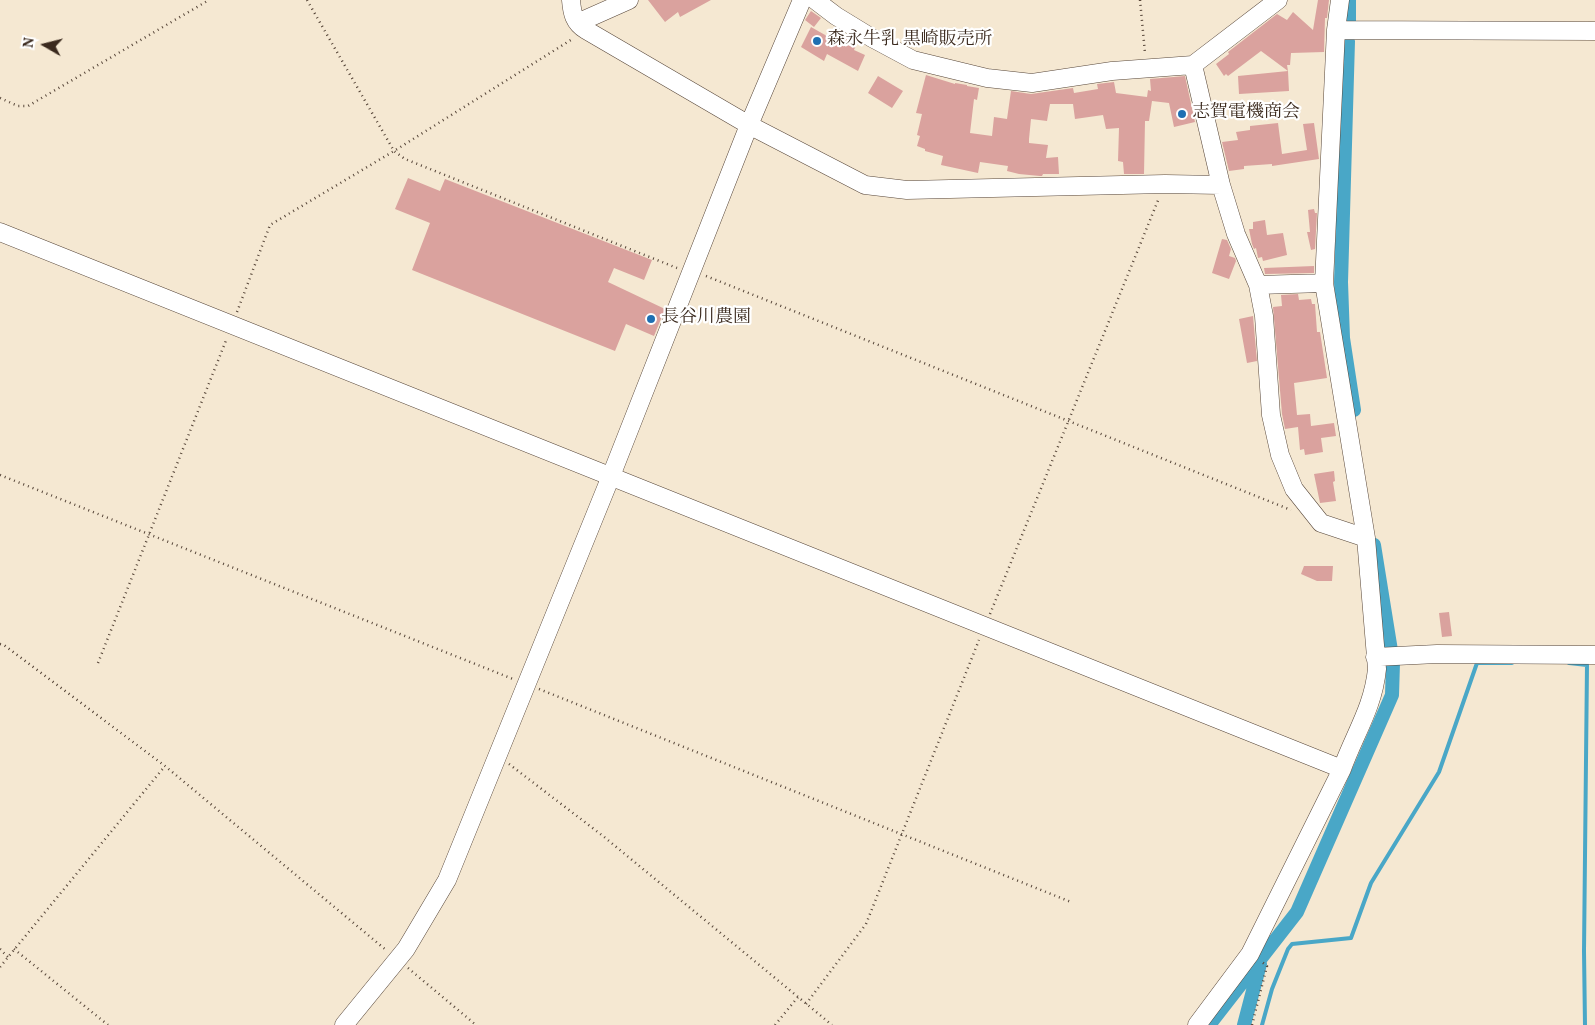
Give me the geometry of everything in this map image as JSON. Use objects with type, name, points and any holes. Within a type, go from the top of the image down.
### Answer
[{"type":"street","points":[[571,0],[572,11],[577,25],[749,126],[865,185],[907,190],[1165,184],[1221,186]]},
{"type":"street","points":[[586,30],[584,20],[629,0]]},
{"type":"street","points":[[344,1025],[406,949],[447,880],[611,476],[749,126],[802,0]]},
{"type":"street","points":[[815,0],[865,34],[913,60],[986,78],[1032,83],[1070,76],[1146,67],[1193,65],[1278,0]]},
{"type":"street","points":[[1197,1025],[1250,954],[1342,769],[1369,708],[1376,682],[1377,669],[1366,538],[1324,283],[1336,30],[1340,0]]},
{"type":"street","points":[[1336,30],[1595,31]]},
{"type":"street","points":[[1193,65],[1221,186],[1236,234],[1258,285],[1264,316],[1271,415],[1280,455],[1294,489],[1321,523],[1366,538]]},
{"type":"street","points":[[0,232],[1342,769]]},
{"type":"street","points":[[1258,285],[1324,283]]},
{"type":"street","points":[[1376,657],[1437,654],[1595,655]]},
{"type":"path","points":[[0,98],[18,106],[28,106],[209,0]]},
{"type":"path","points":[[307,0],[394,151],[405,159],[665,264],[692,270],[1293,511]]},
{"type":"path","points":[[1140,0],[1146,67]]},
{"type":"path","points":[[98,662],[270,225],[394,151],[586,30]]},
{"type":"path","points":[[806,1004],[866,924],[984,627],[1165,184]]},
{"type":"path","points":[[0,475],[902,833],[1071,902]]},
{"type":"path","points":[[0,644],[4,645],[165,766],[476,1025]]},
{"type":"path","points":[[498,756],[603,836],[832,1025]]},
{"type":"path","points":[[0,967],[165,766]]},
{"type":"path","points":[[0,949],[8,957]]},
{"type":"path","points":[[14,949],[108,1025]]},
{"type":"path","points":[[1252,1025],[1268,966],[1264,963]]},
{"type":"path","points":[[775,1025],[798,997]]},
{"type":"building","points":[[648,0],[711,0],[680,17],[678,12],[665,22]]},
{"type":"building","points":[[1318,0],[1329,0],[1327,18],[1325,18],[1324,52],[1291,53],[1290,65],[1287,65],[1288,71],[1261,51],[1228,76],[1226,74],[1224,76],[1216,64],[1229,54],[1228,52],[1277,14],[1287,20],[1293,12],[1313,30]]},
{"type":"building","points":[[811,11],[821,18],[814,27],[805,20]]},
{"type":"building","points":[[811,27],[841,44],[844,38],[857,43],[854,50],[865,55],[858,71],[827,54],[824,61],[801,47]]},
{"type":"building","points":[[1288,71],[1289,91],[1239,94],[1238,76]]},
{"type":"building","points":[[926,75],[955,84],[979,88],[977,100],[974,99],[970,133],[992,136],[994,117],[1007,119],[1011,91],[1031,94],[1073,88],[1074,93],[1098,89],[1097,84],[1114,82],[1116,93],[1147,97],[1148,90],[1151,91],[1150,79],[1185,76],[1195,122],[1174,127],[1169,103],[1152,101],[1149,121],[1145,121],[1144,174],[1124,174],[1123,162],[1118,161],[1119,128],[1106,129],[1103,115],[1075,119],[1073,104],[1050,104],[1047,121],[1031,119],[1029,143],[1048,145],[1046,158],[1058,157],[1059,174],[1043,174],[1040,176],[1019,174],[1007,171],[1008,166],[980,162],[978,173],[941,165],[943,156],[925,151],[925,149],[917,146],[920,136],[917,135],[922,114],[916,113]]},
{"type":"building","points":[[878,76],[903,91],[892,108],[868,93]]},
{"type":"building","points":[[1278,123],[1282,154],[1307,150],[1303,124],[1314,123],[1319,159],[1272,166],[1272,164],[1244,166],[1244,169],[1229,171],[1222,142],[1238,140],[1236,132],[1250,130],[1250,126]]},
{"type":"building","points":[[408,178],[440,191],[445,179],[652,260],[644,280],[614,268],[608,282],[665,309],[654,336],[626,324],[615,351],[412,270],[430,223],[395,209]]},
{"type":"building","points":[[1314,209],[1315,213],[1317,213],[1315,249],[1311,250],[1307,232],[1310,232],[1308,210]]},
{"type":"building","points":[[1265,220],[1267,235],[1283,233],[1287,255],[1263,261],[1262,257],[1258,258],[1256,248],[1254,249],[1252,244],[1249,229],[1253,229],[1253,222]]},
{"type":"building","points":[[1222,239],[1227,240],[1231,249],[1229,256],[1235,258],[1236,261],[1229,279],[1212,273]]},
{"type":"building","points":[[1314,266],[1314,273],[1265,274],[1264,268]]},
{"type":"building","points":[[1298,294],[1299,300],[1311,299],[1312,304],[1315,304],[1317,332],[1320,332],[1327,378],[1294,383],[1297,415],[1310,414],[1311,426],[1334,423],[1336,436],[1321,438],[1323,452],[1305,455],[1304,449],[1300,450],[1298,427],[1285,429],[1282,414],[1273,307],[1282,306],[1281,295]]},
{"type":"building","points":[[1253,316],[1257,361],[1247,363],[1239,319]]},
{"type":"building","points":[[1334,471],[1335,481],[1333,482],[1336,501],[1320,503],[1314,474]]},
{"type":"building","points":[[1304,566],[1333,566],[1332,581],[1317,581],[1301,574]]},
{"type":"building","points":[[1449,612],[1452,636],[1442,637],[1439,613]]},
{"type":"waterway","points":[[1349,0],[1349,21]]},
{"type":"waterway","points":[[1348,41],[1341,282],[1343,338],[1354,410]]},
{"type":"waterway","points":[[1209,1025],[1297,912],[1392,695],[1393,663],[1374,545]]},
{"type":"waterway","points":[[1262,1025],[1272,989],[1288,949],[1292,944],[1351,938],[1371,883],[1439,772],[1477,663],[1512,663]]},
{"type":"waterway","points":[[1569,663],[1587,665],[1585,1025]]},
{"type":"waterway","points":[[1244,1025],[1260,964]]},
{"type":"place","name":"森永牛乳 黒崎販売所","points":[[817,41]]},
{"type":"place","name":"志賀電機商会","points":[[1182,114]]},
{"type":"place","name":"長谷川農園","points":[[651,319]]}]
